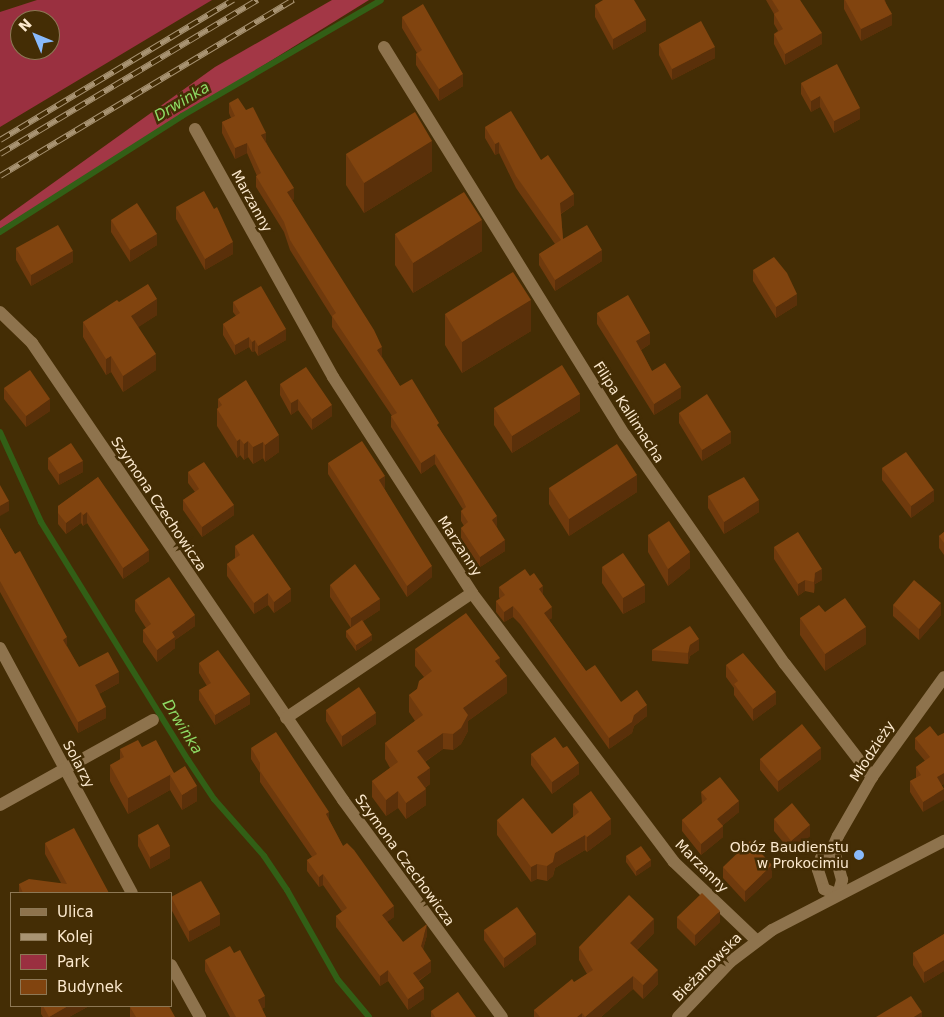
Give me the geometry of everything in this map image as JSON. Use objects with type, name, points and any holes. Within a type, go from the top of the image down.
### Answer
[{"type":"street","name":"Filipa Kallimacha","points":[[384,47],[625,436],[785,664],[872,777]]},
{"type":"street","name":"Marzanny","points":[[195,129],[333,377],[472,593],[674,862],[756,940]]},
{"type":"street","name":"Szymona Czechowicza","points":[[0,312],[32,343],[286,718],[502,1017]]},
{"type":"street","points":[[286,718],[472,593]]},
{"type":"street","name":"Solarzy","points":[[0,648],[131,892]]},
{"type":"street","name":"Młodzieży","points":[[838,896],[824,889],[818,870],[821,858],[833,847],[872,777],[944,677]]},
{"type":"street","points":[[0,805],[153,720]]},
{"type":"street","name":"Bieżanowska","points":[[678,1017],[730,962],[756,940],[790,919],[944,841]]},
{"type":"street","points":[[833,847],[842,880],[838,896]]},
{"type":"street","points":[[172,967],[200,1017]]},
{"type":"green space","points":[[37,0],[212,0],[0,127],[0,12]]},
{"type":"shaded area","points":[[332,0],[369,0],[0,229],[0,221],[215,67]]},
{"type":"building","points":[[603,0],[634,0],[646,20],[613,39],[595,5]]},
{"type":"building","points":[[772,0],[800,0],[822,33],[785,54],[774,34],[783,29],[774,14],[779,11]]},
{"type":"building","points":[[845,0],[884,0],[892,14],[861,29]]},
{"type":"building","points":[[423,4],[463,74],[439,89],[416,54],[422,50],[402,17]]},
{"type":"building","points":[[701,21],[715,47],[672,69],[659,44]]},
{"type":"building","points":[[837,64],[860,108],[834,121],[820,96],[811,101],[801,83]]},
{"type":"building","points":[[238,98],[246,110],[253,107],[266,133],[261,135],[294,188],[287,192],[374,330],[382,347],[377,350],[400,386],[412,379],[439,423],[437,425],[497,516],[492,520],[505,540],[480,557],[461,528],[468,522],[461,511],[466,507],[462,498],[435,454],[421,463],[391,416],[397,413],[332,316],[336,313],[290,240],[284,222],[256,176],[261,173],[247,143],[235,148],[222,122],[235,116],[229,103]]},
{"type":"building","points":[[511,111],[541,160],[548,155],[574,194],[560,203],[563,239],[587,225],[602,250],[555,280],[539,254],[561,240],[516,176],[499,142],[495,144],[485,127]]},
{"type":"building","points":[[415,112],[432,141],[364,183],[346,154]]},
{"type":"building","points":[[204,191],[214,209],[217,207],[233,242],[205,259],[176,207]]},
{"type":"building","points":[[464,192],[482,220],[413,263],[395,234]]},
{"type":"building","points":[[137,203],[157,234],[130,250],[111,220]]},
{"type":"building","points":[[58,225],[73,251],[31,275],[16,248]]},
{"type":"building","points":[[774,257],[787,273],[797,294],[776,307],[753,270]]},
{"type":"building","points":[[513,272],[531,300],[462,342],[445,314]]},
{"type":"building","points":[[148,284],[157,299],[131,316],[156,354],[123,376],[111,356],[106,359],[83,322],[117,300],[119,302]]},
{"type":"building","points":[[261,286],[286,329],[258,346],[255,340],[252,342],[249,337],[235,345],[223,324],[240,313],[233,302]]},
{"type":"building","points":[[628,295],[650,333],[636,341],[652,371],[665,363],[681,387],[654,404],[597,313]]},
{"type":"building","points":[[562,365],[580,394],[512,436],[494,408]]},
{"type":"building","points":[[306,367],[332,405],[312,419],[298,399],[291,403],[280,384]]},
{"type":"building","points":[[30,370],[50,399],[26,416],[4,388]]},
{"type":"building","points":[[246,380],[279,435],[265,445],[263,442],[253,447],[248,441],[244,444],[240,439],[237,441],[217,409],[222,405],[218,399]]},
{"type":"building","points":[[707,394],[731,432],[702,450],[679,413]]},
{"type":"building","points":[[362,441],[385,476],[379,480],[432,566],[407,586],[328,463]]},
{"type":"building","points":[[71,443],[83,461],[59,474],[48,458]]},
{"type":"building","points":[[617,444],[637,475],[569,519],[549,488]]},
{"type":"building","points":[[906,452],[934,490],[911,506],[882,468]]},
{"type":"building","points":[[204,462],[234,505],[202,527],[183,500],[199,489],[188,472]]},
{"type":"building","points":[[98,477],[149,550],[123,568],[87,512],[83,515],[81,512],[66,523],[58,513],[58,506]]},
{"type":"building","points":[[744,477],[759,500],[724,522],[708,496]]},
{"type":"building","points":[[0,485],[9,501],[0,506]]},
{"type":"building","points":[[669,521],[690,552],[668,569],[648,535]]},
{"type":"building","points":[[0,528],[15,554],[20,551],[67,637],[63,640],[79,667],[108,652],[119,672],[95,685],[106,707],[78,722],[0,581]]},
{"type":"building","points":[[798,532],[822,569],[815,573],[814,582],[805,580],[798,584],[774,547]]},
{"type":"building","points":[[944,532],[944,543],[939,536]]},
{"type":"building","points":[[253,534],[291,589],[274,602],[268,593],[254,603],[227,564],[240,555],[235,546]]},
{"type":"building","points":[[623,553],[645,585],[623,598],[602,567]]},
{"type":"building","points":[[355,564],[380,599],[351,618],[330,585]]},
{"type":"building","points":[[525,569],[530,576],[534,573],[543,586],[539,589],[552,607],[544,613],[586,671],[595,665],[621,702],[637,690],[647,705],[634,715],[632,722],[609,738],[520,614],[513,606],[504,612],[496,601],[505,595],[499,587]]},
{"type":"building","points":[[169,577],[195,615],[172,632],[175,637],[157,650],[143,630],[151,624],[135,600]]},
{"type":"building","points":[[914,580],[941,603],[919,629],[893,605]]},
{"type":"building","points":[[845,598],[866,627],[825,654],[800,618],[819,605],[825,612]]},
{"type":"building","points":[[466,613],[500,658],[495,661],[507,676],[463,708],[468,715],[461,728],[453,734],[443,733],[417,751],[430,768],[417,777],[426,789],[406,803],[398,791],[386,800],[372,781],[398,762],[385,743],[423,715],[409,695],[417,689],[419,681],[432,671],[415,649]]},
{"type":"building","points":[[362,620],[372,635],[356,645],[346,631]]},
{"type":"building","points":[[690,626],[699,639],[690,645],[688,653],[652,650]]},
{"type":"building","points":[[218,650],[250,694],[215,715],[199,690],[211,683],[199,663]]},
{"type":"building","points":[[743,653],[776,692],[753,709],[734,684],[738,681],[726,665]]},
{"type":"building","points":[[359,687],[376,713],[342,736],[326,710]]},
{"type":"building","points":[[802,724],[821,748],[778,781],[760,759]]},
{"type":"building","points":[[930,726],[938,736],[944,733],[944,773],[937,777],[944,789],[923,802],[910,781],[921,775],[916,767],[930,757],[915,738]]},
{"type":"building","points":[[276,732],[329,812],[326,814],[343,846],[347,843],[354,850],[394,906],[382,915],[403,942],[427,924],[421,946],[431,961],[413,973],[424,988],[408,999],[388,970],[380,976],[336,916],[347,908],[323,874],[319,877],[307,860],[317,854],[260,771],[260,763],[251,748]]},
{"type":"building","points":[[555,737],[563,748],[567,746],[579,763],[552,782],[531,754]]},
{"type":"building","points":[[138,740],[142,747],[156,740],[174,773],[185,766],[197,786],[182,795],[170,775],[173,773],[128,798],[110,765],[124,757],[120,749]]},
{"type":"building","points":[[720,777],[739,801],[717,819],[723,826],[701,844],[682,820],[707,799],[701,792]]},
{"type":"building","points":[[591,791],[611,819],[587,837],[585,835],[555,853],[553,862],[547,866],[537,864],[531,867],[497,820],[523,798],[552,834],[579,812],[573,804]]},
{"type":"building","points":[[792,803],[810,825],[791,841],[774,819]]},
{"type":"building","points":[[158,824],[170,846],[150,857],[138,835]]},
{"type":"building","points":[[74,828],[108,892],[23,892],[19,884],[29,879],[67,884],[45,843]]},
{"type":"building","points":[[750,841],[772,865],[745,891],[723,867]]},
{"type":"building","points":[[641,846],[651,860],[636,871],[626,856]]},
{"type":"building","points":[[201,881],[220,914],[189,931],[172,896]]},
{"type":"building","points":[[702,893],[720,911],[695,935],[677,917]]},
{"type":"building","points":[[629,895],[654,919],[630,943],[658,970],[643,985],[633,976],[585,1017],[582,1013],[577,1017],[540,1017],[534,1010],[572,979],[574,982],[593,970],[579,947]]},
{"type":"building","points":[[517,907],[536,934],[504,958],[484,930]]},
{"type":"building","points":[[944,934],[944,960],[924,972],[913,953]]},
{"type":"building","points":[[230,946],[234,953],[240,950],[265,996],[258,1000],[266,1017],[236,1017],[205,960]]},
{"type":"building","points":[[458,992],[476,1017],[435,1017],[431,1011]]},
{"type":"building","points":[[911,996],[922,1012],[914,1017],[876,1017]]},
{"type":"building","points":[[44,1007],[66,1007],[49,1017]]},
{"type":"building","points":[[130,1007],[170,1007],[175,1017],[136,1017]]},
{"type":"waterway","name":"Drwinka","points":[[0,232],[182,116],[381,0]]},
{"type":"waterway","name":"Drwinka","points":[[0,432],[41,522],[188,760],[214,799],[264,856],[287,890],[338,980],[369,1017]]},
{"type":"railway","points":[[0,140],[233,0]]},
{"type":"railway","points":[[0,154],[257,0]]},
{"type":"railway","points":[[0,176],[293,0]]},
{"type":"place","name":"Obóz Baudienstu w Prokocimiu","points":[[859,855]]}]
